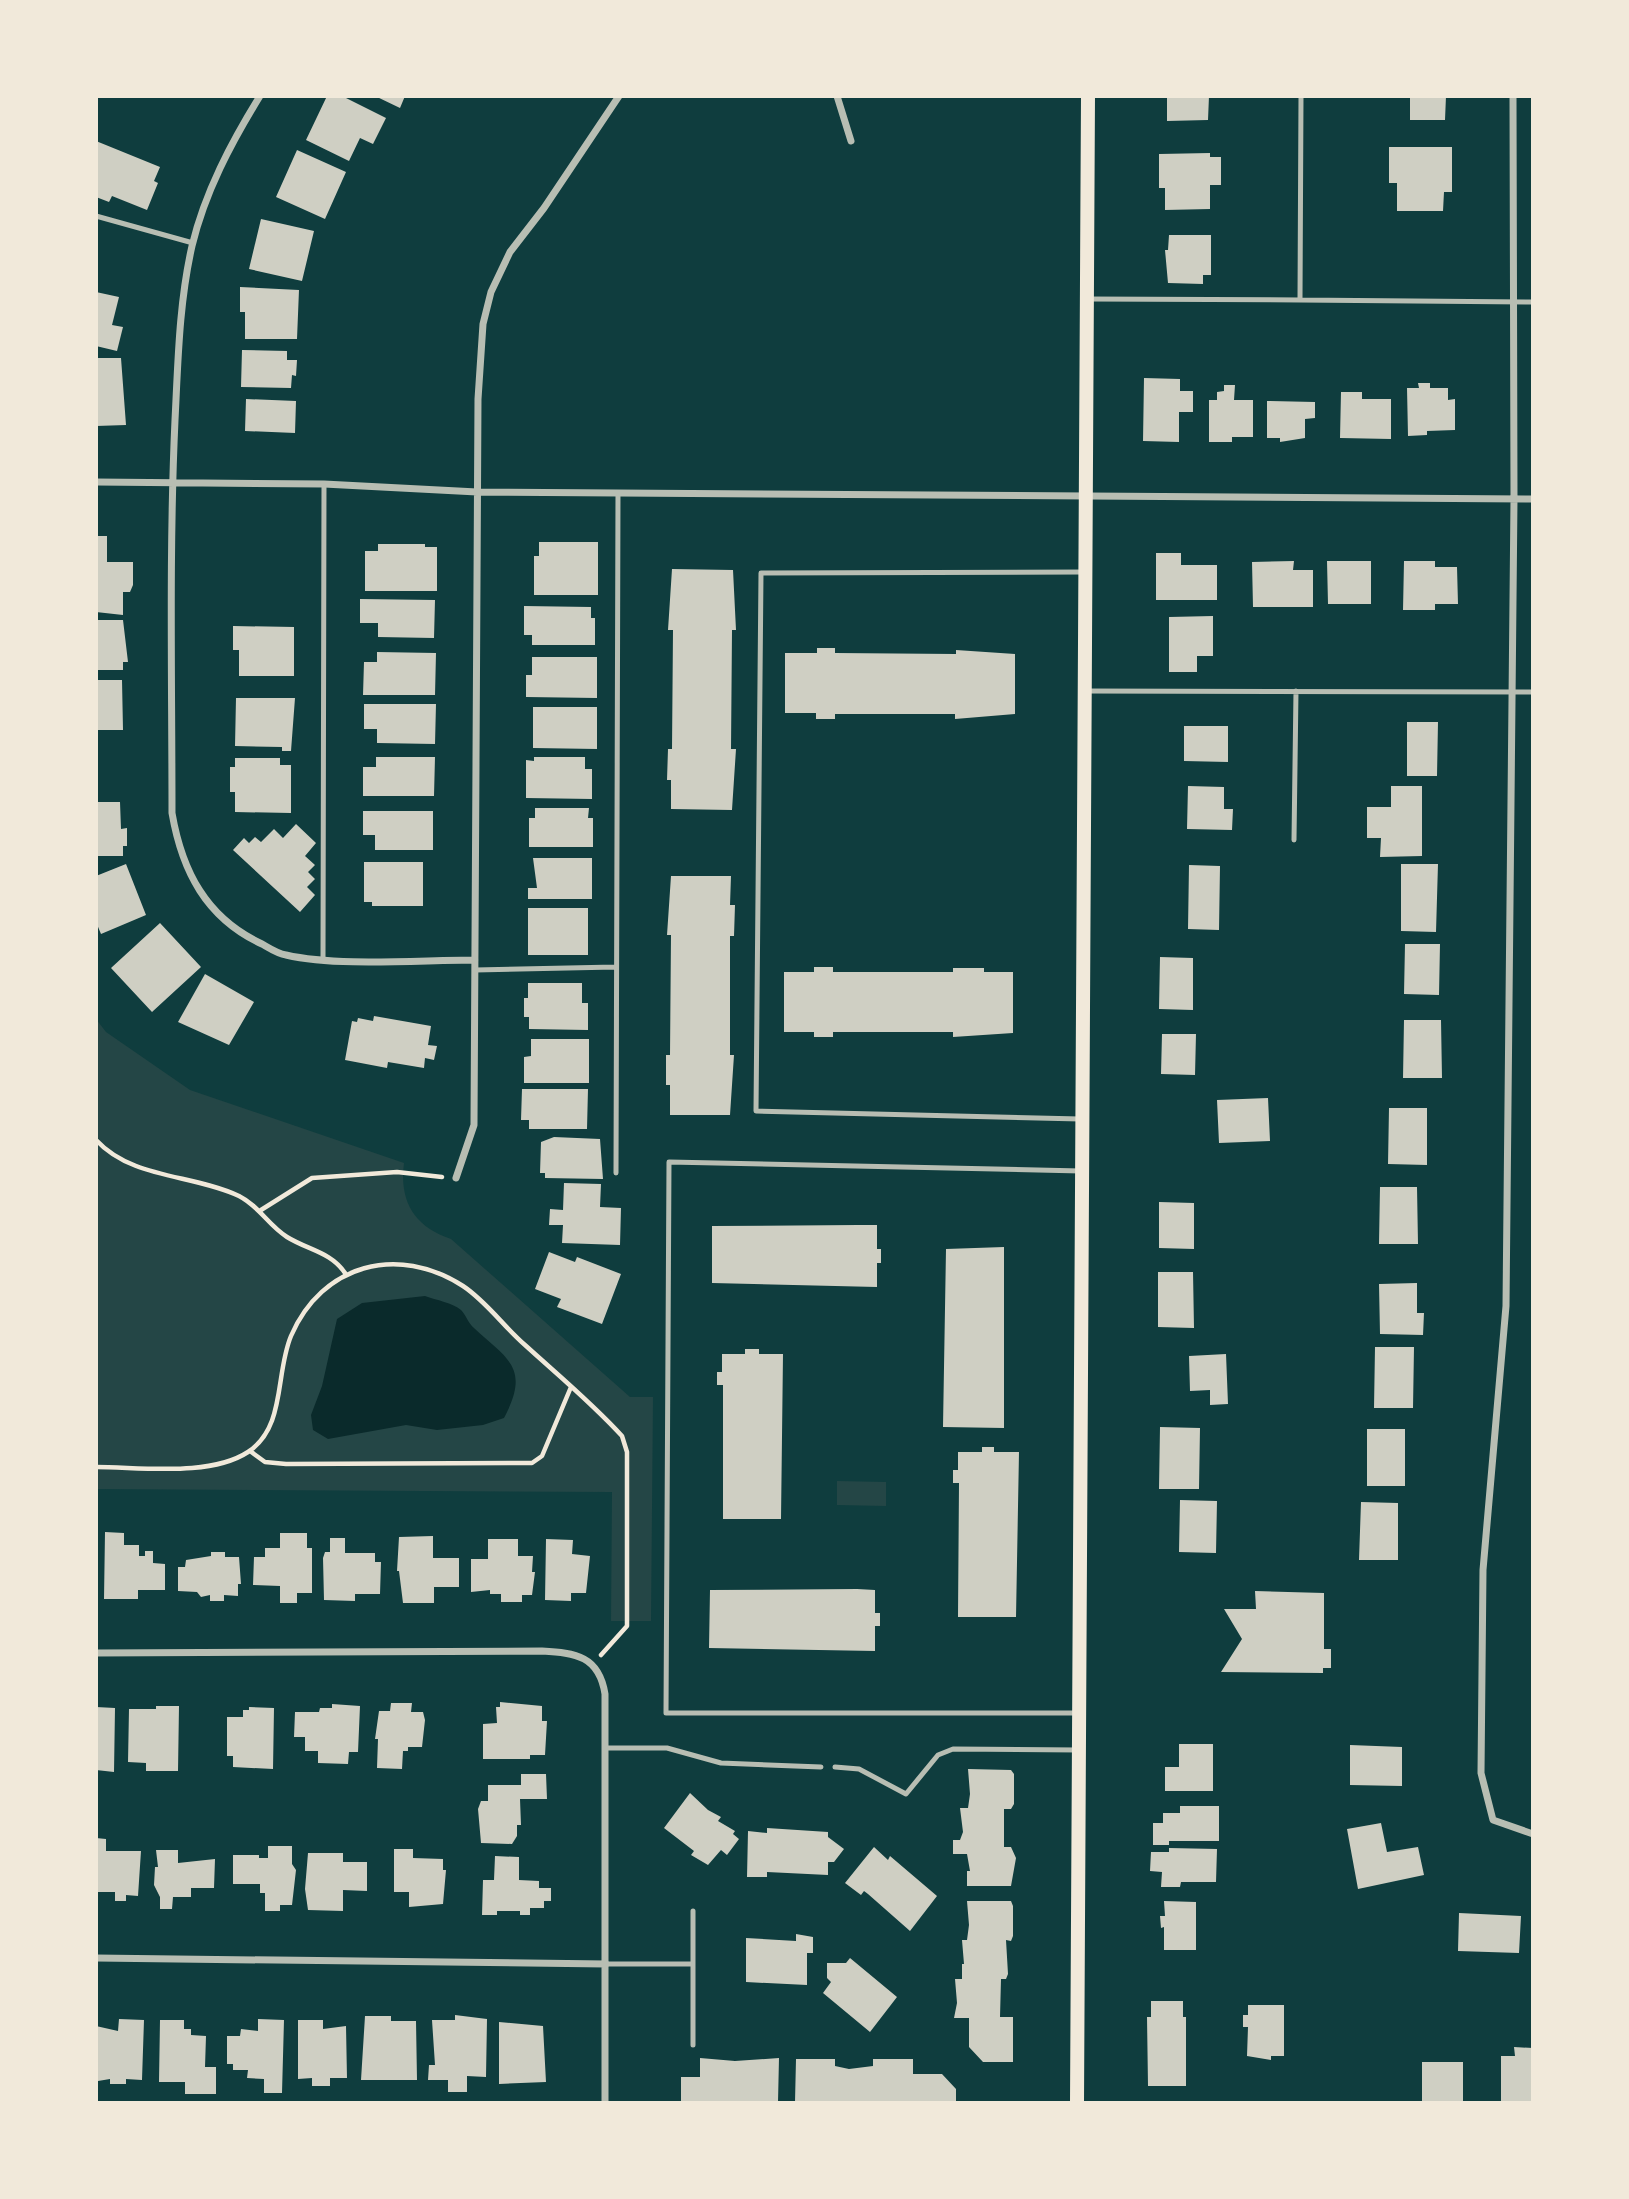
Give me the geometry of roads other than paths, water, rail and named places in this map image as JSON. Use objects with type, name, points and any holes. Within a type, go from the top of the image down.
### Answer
[{"type":"main road","points":[[1077,2103],[1088,96]]},
{"type":"street","points":[[260,96],[218,172],[193,243],[185,284],[172,483],[172,813],[178,848],[190,878],[205,901],[227,924],[284,955],[323,960],[475,960]]},
{"type":"street","points":[[456,1178],[474,1125],[477,492],[482,337],[491,292],[510,252],[544,208],[619,96]]},
{"type":"street","points":[[836,96],[851,141]]},
{"type":"street","points":[[1513,96],[1514,499],[1506,1306],[1483,1570],[1481,1773],[1493,1820],[1533,1834]]},
{"type":"street","points":[[96,482],[324,484],[477,492],[1533,499]]},
{"type":"street","points":[[96,1653],[542,1651],[569,1652],[593,1663],[603,1677],[605,1693],[605,2103]]},
{"type":"street","points":[[96,1958],[606,1964]]},
{"type":"lane","points":[[1300,300],[1301,96]]},
{"type":"lane","points":[[96,216],[193,243]]},
{"type":"lane","points":[[1088,299],[1533,302]]},
{"type":"lane","points":[[323,960],[324,484]]},
{"type":"lane","points":[[616,1173],[618,493]]},
{"type":"lane","points":[[1083,1119],[757,1111],[757,1097],[761,573],[1086,572]]},
{"type":"lane","points":[[1086,691],[1533,692]]},
{"type":"lane","points":[[1294,840],[1296,691]]},
{"type":"lane","points":[[475,970],[615,967]]},
{"type":"lane","points":[[1079,1713],[666,1713],[668,1162],[1083,1171]]},
{"type":"lane","points":[[606,1748],[667,1748],[721,1763],[821,1766]]},
{"type":"lane","points":[[835,1766],[859,1769],[906,1794],[938,1755],[953,1749],[1079,1750]]},
{"type":"lane","points":[[693,1911],[693,2045]]},
{"type":"lane","points":[[606,1964],[693,1964]]}]
